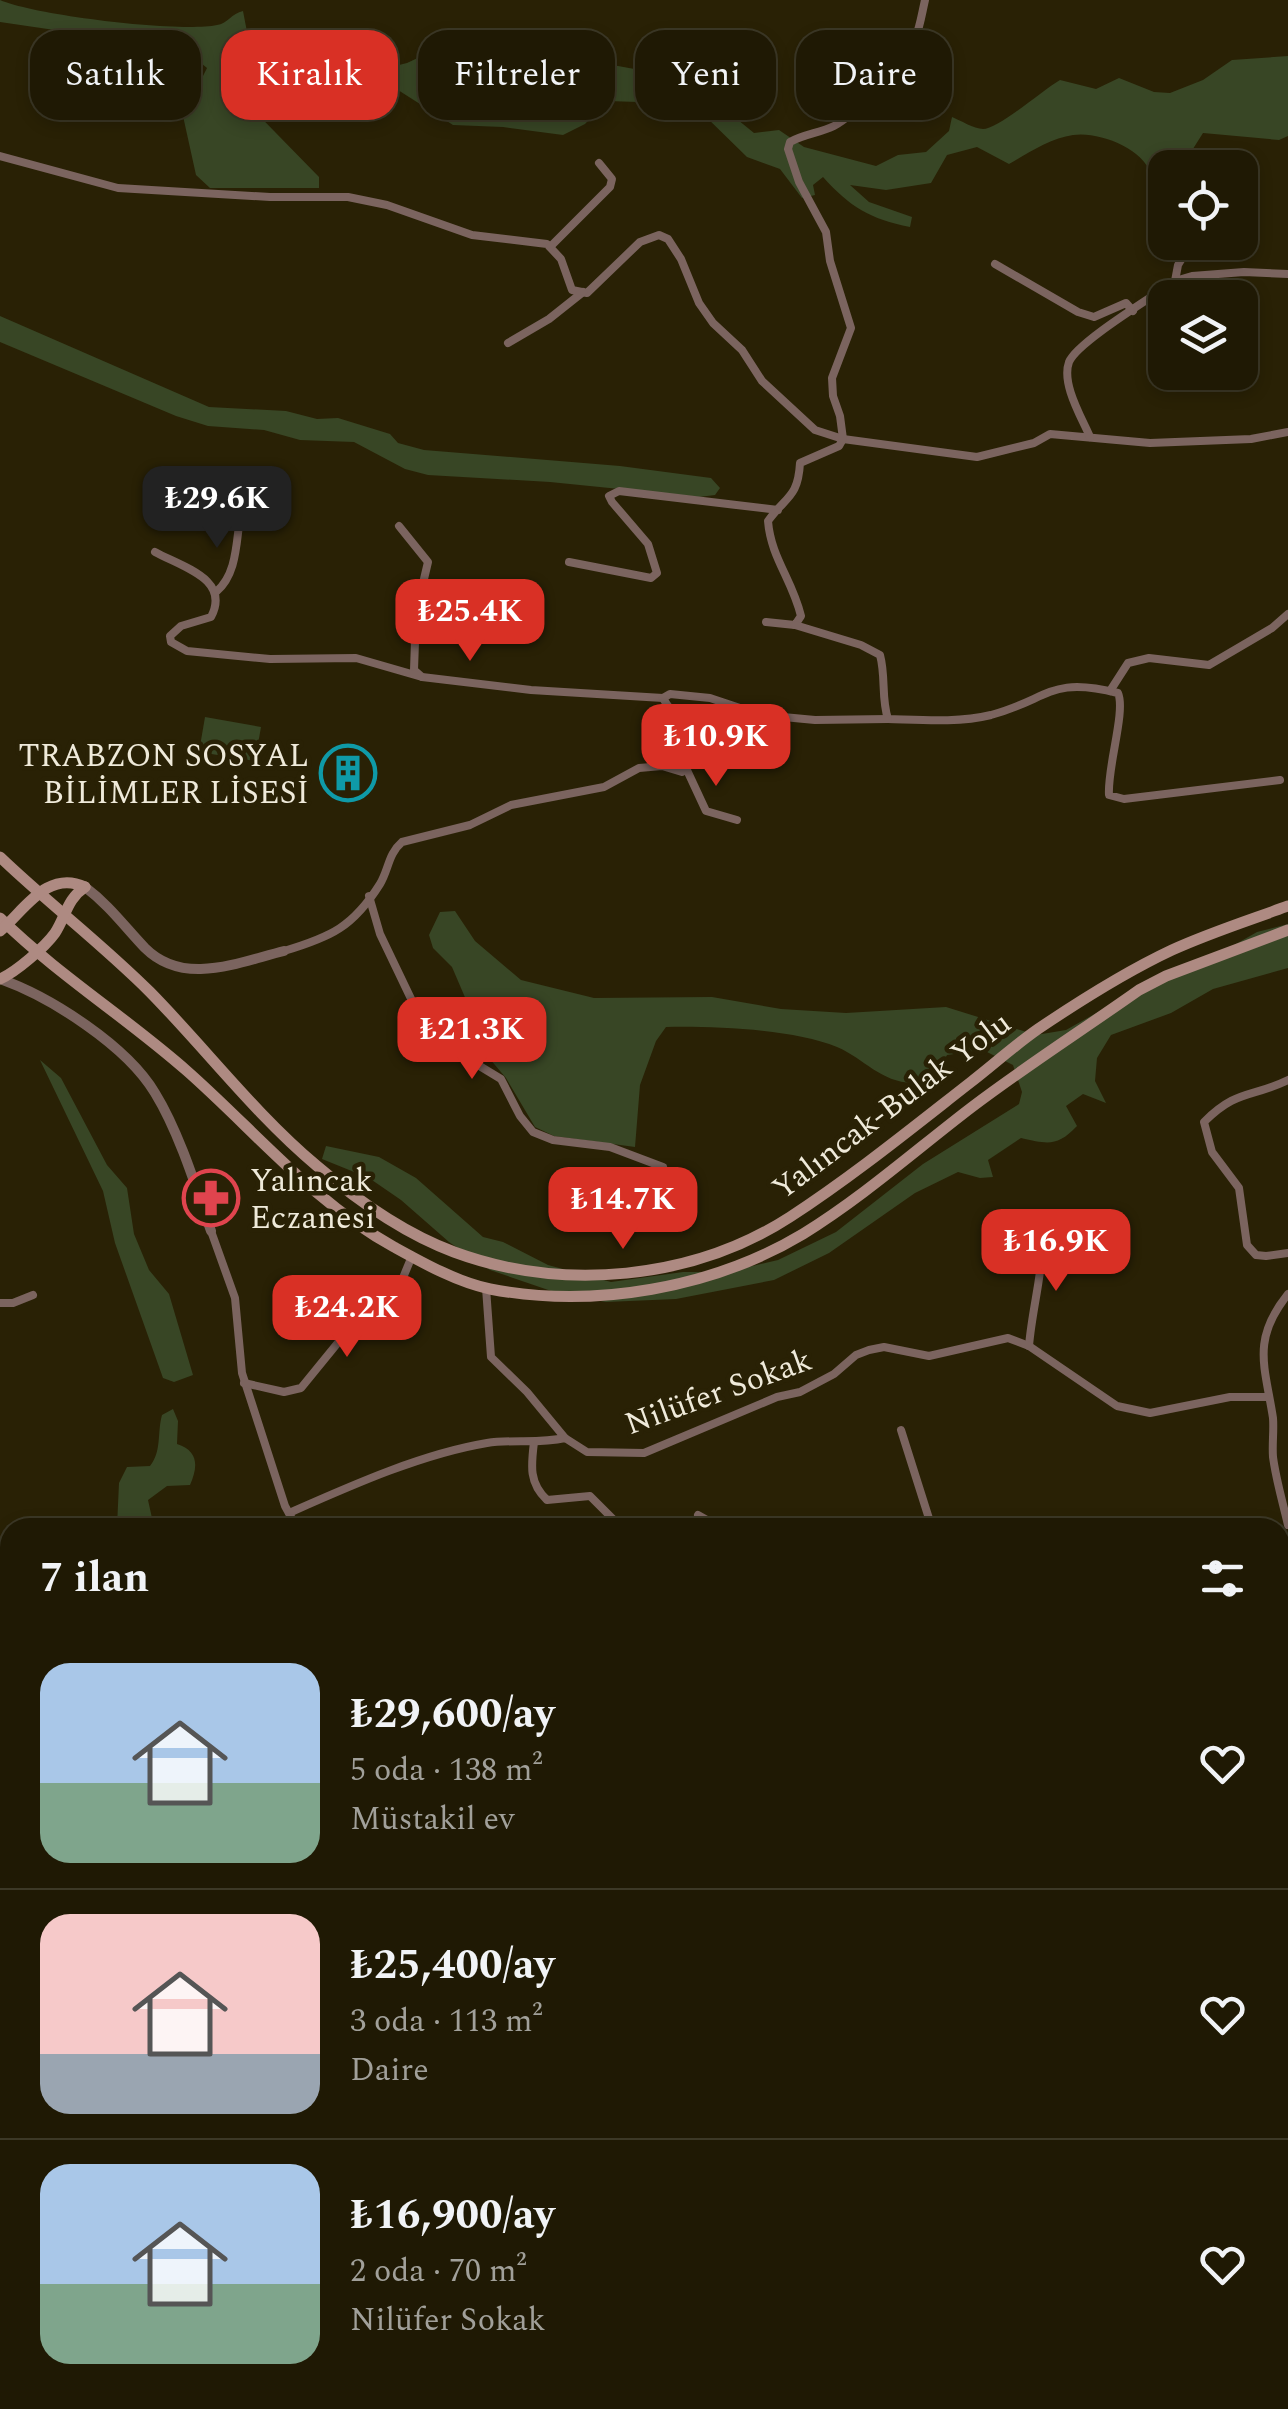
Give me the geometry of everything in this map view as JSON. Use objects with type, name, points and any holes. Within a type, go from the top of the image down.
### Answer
[{"type":"main road","name":"Yalıncak-Bulak Yolu","points":[[0,857],[150,992],[315,1164],[362,1202],[394,1224],[454,1252],[550,1273],[596,1276],[660,1270],[694,1260],[787,1219],[1035,1031],[1102,989],[1176,948],[1288,906]]},
{"type":"main road","points":[[2,925],[38,893],[66,882],[85,887]]},
{"type":"main road","points":[[0,979],[54,934],[76,894],[85,887]]},
{"type":"main road","name":"Yalıncak-Bulak Yolu","points":[[2,925],[186,1070],[287,1166],[356,1222],[412,1256],[486,1288],[531,1294],[621,1294],[677,1284],[753,1259],[803,1234],[977,1103],[1139,990],[1288,930]]},
{"type":"street","points":[[794,625],[801,616],[794,588],[778,564],[768,521],[799,485],[800,463],[839,446],[843,439],[832,378],[851,328],[830,261],[826,232],[799,182],[788,149],[790,142],[801,136],[832,127],[844,119],[899,64],[914,42],[924,0]]},
{"type":"street","points":[[0,156],[118,188],[270,197],[348,197],[386,205],[472,235],[522,239],[550,247],[561,258],[572,290],[583,292]]},
{"type":"street","points":[[550,247],[610,187],[612,179],[599,163]]},
{"type":"street","points":[[508,343],[599,285],[640,242],[658,235],[668,238],[681,259],[698,303],[742,350],[762,382],[815,430],[843,439],[976,457],[1050,434],[1150,443],[1251,439],[1288,432]]},
{"type":"street","points":[[995,264],[1078,312],[1094,317],[1126,304],[1134,311]]},
{"type":"street","points":[[1178,280],[1244,272],[1288,274]]},
{"type":"street","points":[[1090,437],[1068,379],[1068,362],[1084,344],[1148,301]]},
{"type":"street","points":[[569,562],[651,578],[657,572],[648,544],[612,502],[610,496],[619,491],[778,510]]},
{"type":"street","points":[[216,592],[222,588],[234,562],[239,525]]},
{"type":"street","points":[[399,526],[428,562],[416,613],[414,670],[422,677]]},
{"type":"street","points":[[155,552],[207,580],[216,592],[218,604],[211,617],[181,626],[170,636],[171,642],[187,651],[270,660],[356,658],[422,677],[531,690],[710,698],[761,715],[815,720],[940,721],[988,715],[1060,686],[1084,685],[1118,693],[1122,702],[1114,737],[1109,795],[1124,799],[1280,780]]},
{"type":"street","points":[[1110,691],[1128,663],[1149,658],[1209,666],[1288,614]]},
{"type":"street","points":[[766,622],[794,625],[880,656],[888,719]]},
{"type":"street","points":[[85,887],[167,965],[205,970],[284,950],[339,932],[382,882],[393,849],[402,842],[470,825],[511,805],[604,787],[639,768],[662,766],[682,772],[695,760],[695,745],[690,730],[668,708],[664,698]]},
{"type":"street","points":[[686,768],[706,811],[737,820]]},
{"type":"street","points":[[370,896],[380,934],[426,1030],[501,1079],[533,1132],[553,1140],[610,1147],[663,1167]]},
{"type":"street","points":[[0,979],[50,1000],[142,1073],[158,1097],[235,1298],[244,1383],[292,1518]]},
{"type":"street","points":[[1288,1080],[1266,1090],[1244,1092],[1221,1105],[1204,1122],[1212,1152],[1240,1188],[1247,1245],[1256,1254],[1266,1256],[1288,1252]]},
{"type":"street","points":[[1043,1240],[1042,1272],[1029,1346],[1117,1406],[1150,1414],[1230,1398],[1266,1397]]},
{"type":"street","points":[[244,1383],[284,1392],[301,1388],[376,1296],[400,1284],[412,1256]]},
{"type":"street","points":[[486,1288],[491,1357],[527,1392],[564,1438]]},
{"type":"street","points":[[1286,1518],[1273,1456],[1262,1346],[1268,1324],[1288,1294]]},
{"type":"street","points":[[0,1303],[33,1296]]},
{"type":"street","name":"Nilüfer Sokak","points":[[289,1513],[360,1482],[488,1443],[564,1438],[588,1452],[644,1453],[776,1398],[800,1392],[869,1350],[884,1348],[928,1356],[1008,1338],[1029,1346]]},
{"type":"street","points":[[901,1430],[929,1518]]},
{"type":"street","points":[[534,1442],[532,1476],[536,1489],[547,1500],[590,1496],[612,1518]]},
{"type":"street","points":[[698,1515],[703,1518]]},
{"type":"green space","points":[[0,0],[74,17],[172,27],[217,25],[243,11],[247,30],[221,30],[221,120],[263,120],[319,177],[319,188],[210,188],[196,175],[184,120],[201,120],[201,80],[207,68],[201,63],[201,30],[55,30],[0,22]]},
{"type":"green space","points":[[1288,56],[1288,136],[1279,140],[1203,133],[1192,150],[1148,150],[1148,169],[1139,156],[1118,143],[1073,135],[1056,139],[1009,164],[977,147],[947,155],[931,183],[886,190],[850,185],[869,202],[912,217],[910,227],[862,210],[823,177],[813,185],[815,195],[802,198],[780,169],[747,157],[709,120],[738,120],[754,133],[779,130],[804,147],[876,166],[898,155],[926,152],[949,131],[952,117],[975,128],[990,127],[1060,80],[1096,89],[1119,78],[1154,92],[1170,93],[1203,80],[1232,60]]},
{"type":"green space","points":[[418,58],[418,103],[398,90],[398,65]]},
{"type":"green space","points":[[615,65],[635,69],[635,102],[615,101]]},
{"type":"green space","points":[[445,120],[589,120],[563,135],[453,125]]},
{"type":"green space","points":[[0,316],[209,407],[338,418],[390,434],[398,443],[424,450],[620,466],[711,478],[720,488],[715,495],[699,497],[428,475],[405,469],[354,442],[300,440],[264,430],[208,426],[0,342]]},
{"type":"green space","points":[[205,717],[261,727],[255,761],[199,752]]},
{"type":"green space","points":[[455,911],[475,941],[521,980],[594,998],[712,997],[781,1009],[846,1013],[946,1007],[1036,1035],[1066,1030],[1155,980],[1192,969],[1257,932],[1288,924],[1288,968],[1213,989],[1171,1013],[1111,1035],[1097,1058],[1095,1081],[1106,1103],[1083,1094],[1066,1106],[1077,1126],[1070,1133],[1052,1142],[1021,1138],[988,1160],[993,1177],[958,1172],[915,1193],[829,1253],[774,1280],[676,1299],[606,1302],[560,1294],[490,1270],[369,1178],[322,1159],[326,1146],[379,1157],[416,1178],[483,1237],[503,1242],[548,1265],[611,1282],[683,1272],[727,1272],[778,1260],[836,1232],[923,1164],[1019,1104],[1022,1092],[1013,1065],[983,1050],[947,1055],[929,1078],[901,1082],[837,1047],[798,1036],[730,1028],[666,1027],[656,1041],[640,1085],[635,1147],[554,1136],[535,1127],[506,1078],[478,1045],[467,1002],[452,967],[433,948],[429,935],[440,912]]},
{"type":"green space","points":[[40,1060],[61,1078],[107,1165],[127,1188],[134,1234],[149,1270],[169,1294],[193,1375],[174,1382],[163,1378],[115,1243],[103,1191]]},
{"type":"green space","points":[[173,1409],[178,1421],[177,1444],[195,1460],[190,1485],[167,1486],[148,1500],[152,1518],[117,1518],[119,1483],[127,1467],[150,1466],[154,1460],[162,1415]]},
{"type":"place","name":"TRABZON SOSYAL BİLİMLER LİSESİ","points":[[348,773]]},
{"type":"place","name":"Yalıncak Eczanesi","points":[[211,1198]]}]
